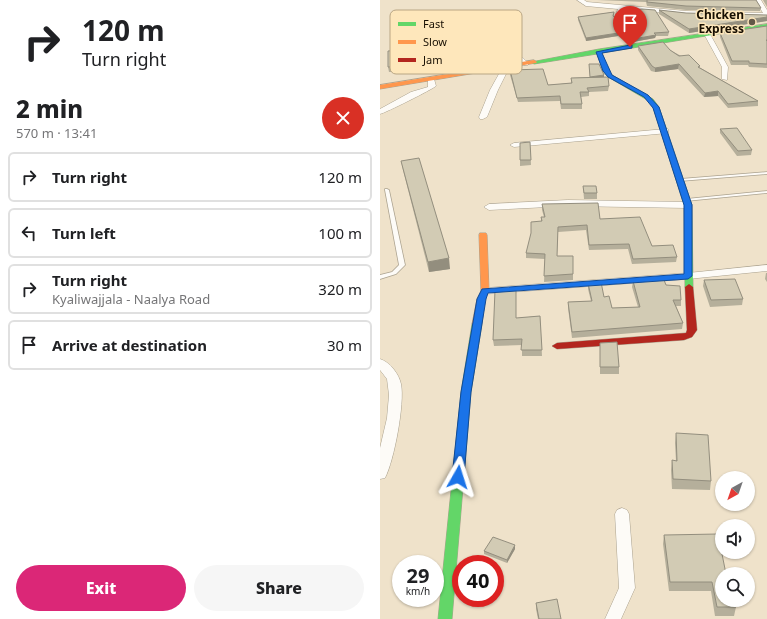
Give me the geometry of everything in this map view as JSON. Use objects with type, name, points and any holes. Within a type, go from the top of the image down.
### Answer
[{"type":"street","points":[[580,0],[586,4],[686,13],[767,15]]},
{"type":"street","points":[[758,0],[767,15]]},
{"type":"street","points":[[617,19],[620,6]]},
{"type":"street","points":[[522,65],[767,25]]},
{"type":"street","points":[[707,34],[725,67],[725,79]]},
{"type":"street","points":[[557,346],[684,337],[689,335],[693,325],[688,276],[687,203],[665,131],[656,107],[651,100],[610,76],[606,71],[599,52]]},
{"type":"street","points":[[522,60],[526,64]]},
{"type":"street","points":[[380,87],[466,74]]},
{"type":"street","points":[[482,117],[503,74]]},
{"type":"street","points":[[380,112],[414,94],[430,88],[432,86],[431,79]]},
{"type":"street","points":[[514,145],[665,131]]},
{"type":"street","points":[[489,207],[584,203],[687,203]]},
{"type":"street","points":[[445,619],[466,392],[481,299],[485,291],[483,235]]},
{"type":"street","points":[[485,291],[688,276],[767,268]]},
{"type":"street","points":[[380,363],[390,374],[395,386],[394,404],[380,474]]},
{"type":"street","points":[[613,619],[627,588],[622,514]]},
{"type":"lane","points":[[680,180],[767,173]]},
{"type":"lane","points":[[380,277],[394,273],[402,265],[386,190]]},
{"type":"lane","points":[[687,203],[767,192]]},
{"type":"building","points":[[647,0],[756,0],[761,8],[686,6],[647,2]]},
{"type":"building","points":[[642,9],[655,10],[669,32],[654,33],[656,35],[633,39],[626,39],[618,33],[586,38],[578,17],[614,12],[613,16],[618,19],[622,16],[623,11]]},
{"type":"building","points":[[659,10],[686,13],[767,15],[767,17],[689,29]]},
{"type":"building","points":[[767,26],[767,64],[749,63],[749,61],[732,61],[720,33]]},
{"type":"building","points":[[663,42],[670,50],[679,56],[689,55],[700,66],[698,67],[758,101],[728,104],[718,91],[705,93],[679,64],[655,68],[638,46]]},
{"type":"building","points":[[388,51],[390,51],[390,67],[388,67]]},
{"type":"building","points":[[589,64],[599,64],[604,75],[590,77]]},
{"type":"building","points":[[543,69],[548,85],[572,83],[571,78],[608,77],[609,86],[587,88],[589,92],[580,92],[582,104],[561,104],[560,96],[517,98],[511,74],[522,74],[522,70]]},
{"type":"building","points":[[737,128],[752,150],[738,151],[720,129]]},
{"type":"building","points":[[530,142],[531,160],[520,160],[520,143]]},
{"type":"building","points":[[419,158],[449,258],[428,262],[401,161]]},
{"type":"building","points":[[583,186],[596,186],[597,193],[584,193]]},
{"type":"building","points":[[598,203],[600,219],[640,217],[652,246],[673,245],[677,257],[633,259],[629,244],[589,245],[587,225],[558,227],[557,256],[573,256],[573,274],[544,276],[545,254],[526,253],[531,233],[531,222],[542,221],[541,217],[545,217],[542,204]]},
{"type":"building","points":[[735,279],[743,299],[711,300],[704,280]]},
{"type":"building","points":[[664,280],[666,285],[680,286],[681,300],[673,300],[683,323],[572,332],[568,302],[592,301],[588,283],[601,282],[604,297],[609,296],[612,308],[640,307],[633,281]]},
{"type":"building","points":[[516,289],[516,318],[540,316],[542,350],[521,350],[522,339],[493,340],[495,290]]},
{"type":"building","points":[[617,342],[619,367],[600,367],[600,343]]},
{"type":"building","points":[[676,433],[708,435],[711,481],[673,479],[672,460],[677,461]]},
{"type":"building","points":[[715,534],[715,559],[723,559],[725,567],[715,567],[715,597],[712,582],[670,582],[664,535]]},
{"type":"building","points":[[493,537],[515,545],[507,560],[504,559],[504,555],[494,555],[484,551]]},
{"type":"building","points":[[557,599],[561,619],[539,619],[536,603]]},
{"type":"traffic: fast","points":[[534,62],[767,25]]},
{"type":"traffic: fast","points":[[599,51],[606,71],[610,76],[651,100],[656,107],[688,205],[689,287]]},
{"type":"traffic: fast","points":[[445,619],[466,392],[477,324]]},
{"type":"traffic: slow","points":[[522,64],[534,62]]},
{"type":"traffic: slow","points":[[380,87],[460,74]]},
{"type":"traffic: slow","points":[[477,324],[481,299],[485,291],[483,235]]},
{"type":"traffic: jam","points":[[557,346],[684,337],[689,335],[692,330],[689,287]]},
{"type":"place","name":"Chicken Express","points":[[752,22]]},
{"type":"route","points":[[458,477],[466,392],[481,299],[485,291],[688,276],[688,205],[656,107],[646,96],[610,76],[606,71],[599,52],[630,47]]}]
